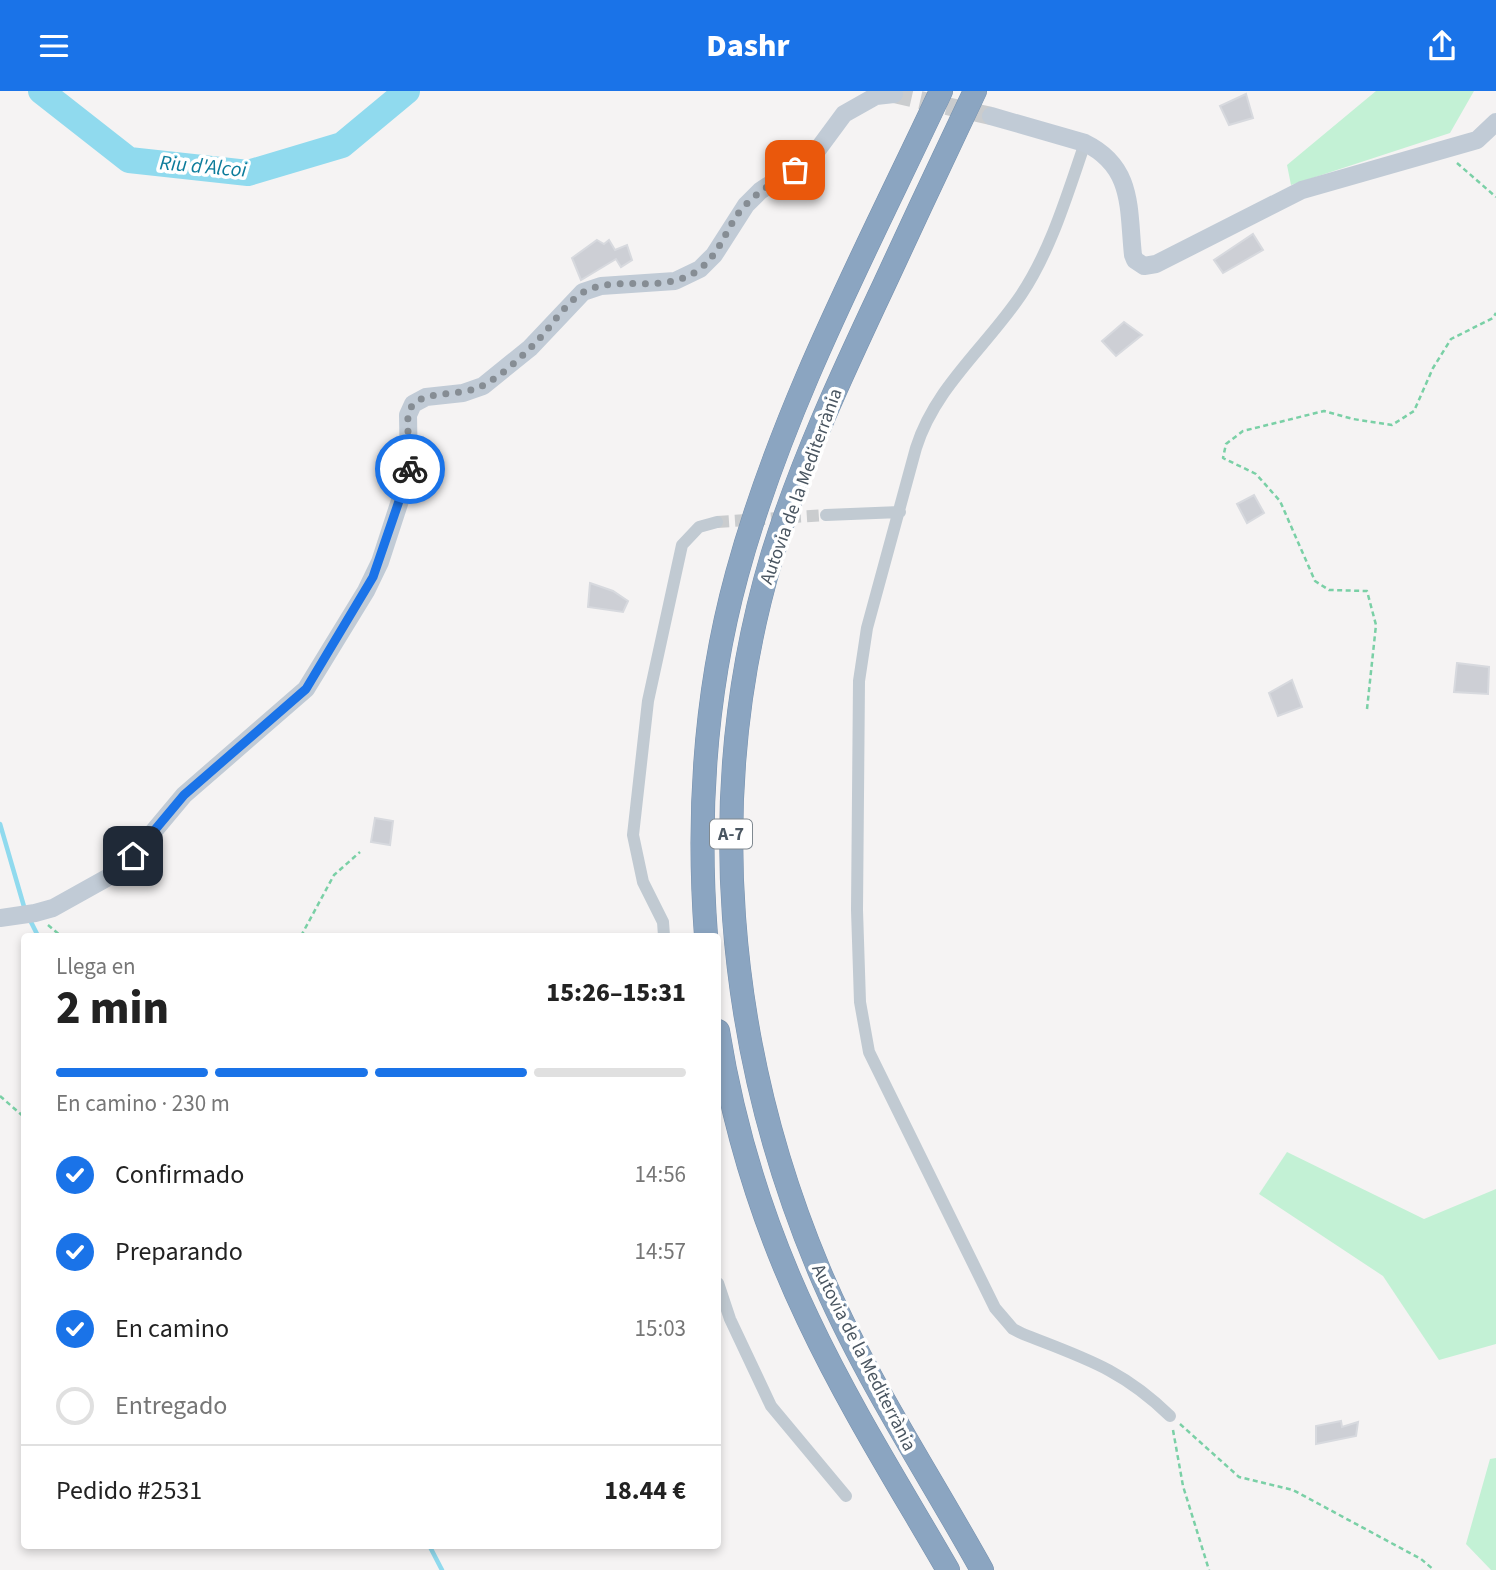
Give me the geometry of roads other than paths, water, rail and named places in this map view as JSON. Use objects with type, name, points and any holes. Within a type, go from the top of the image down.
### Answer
[{"type":"highway","name":"Autovia de la Mediterrània","points":[[706,933],[702,865],[705,754],[717,669],[737,573],[758,504],[797,402],[941,91]]},
{"type":"highway","name":"Autovia de la Mediterrània","points":[[975,91],[836,385],[777,543],[755,626],[742,698],[734,771],[731,843],[733,917],[741,991],[761,1098],[780,1168],[819,1271],[850,1337],[982,1570]]},
{"type":"highway","name":"Autovia de la Mediterrània","points":[[721,1048],[745,1151],[794,1289],[844,1389],[948,1570]]},
{"type":"street","points":[[0,918],[53,908],[83,894],[114,874],[133,856],[184,795],[306,689],[366,591],[380,562],[409,473],[411,457],[408,415],[414,404],[426,397],[464,393],[482,386],[530,348],[583,292],[601,286],[675,281],[700,269],[714,255],[746,205],[760,191],[813,156],[844,114],[876,96],[894,94]]},
{"type":"street","points":[[991,116],[1084,143],[1100,153],[1119,175],[1130,203],[1133,255],[1135,261],[1144,267],[1156,264],[1302,190],[1477,140],[1496,123]]},
{"type":"street","points":[[1084,143],[1058,222],[1030,280],[996,328],[933,407],[921,432],[867,628],[859,681],[858,936],[861,1020],[869,1052],[995,1308],[1013,1329],[1104,1366],[1131,1382],[1170,1416]]},
{"type":"street","points":[[826,515],[900,512]]},
{"type":"street","points":[[664,933],[663,922],[643,883],[633,835],[648,701],[682,545],[699,527],[718,522]]},
{"type":"street","points":[[721,1292],[730,1319],[771,1406],[846,1496]]},
{"type":"waterway","name":"Riu d'Alcoi","points":[[41,91],[129,160],[248,173],[342,145],[407,91]]},
{"type":"waterway","points":[[0,824],[25,910]]},
{"type":"waterway","points":[[29,918],[36,933]]},
{"type":"waterway","points":[[431,1549],[442,1570]]},
{"type":"tunnel","points":[[894,94],[991,116]]},
{"type":"tunnel","points":[[717,522],[826,515]]}]
